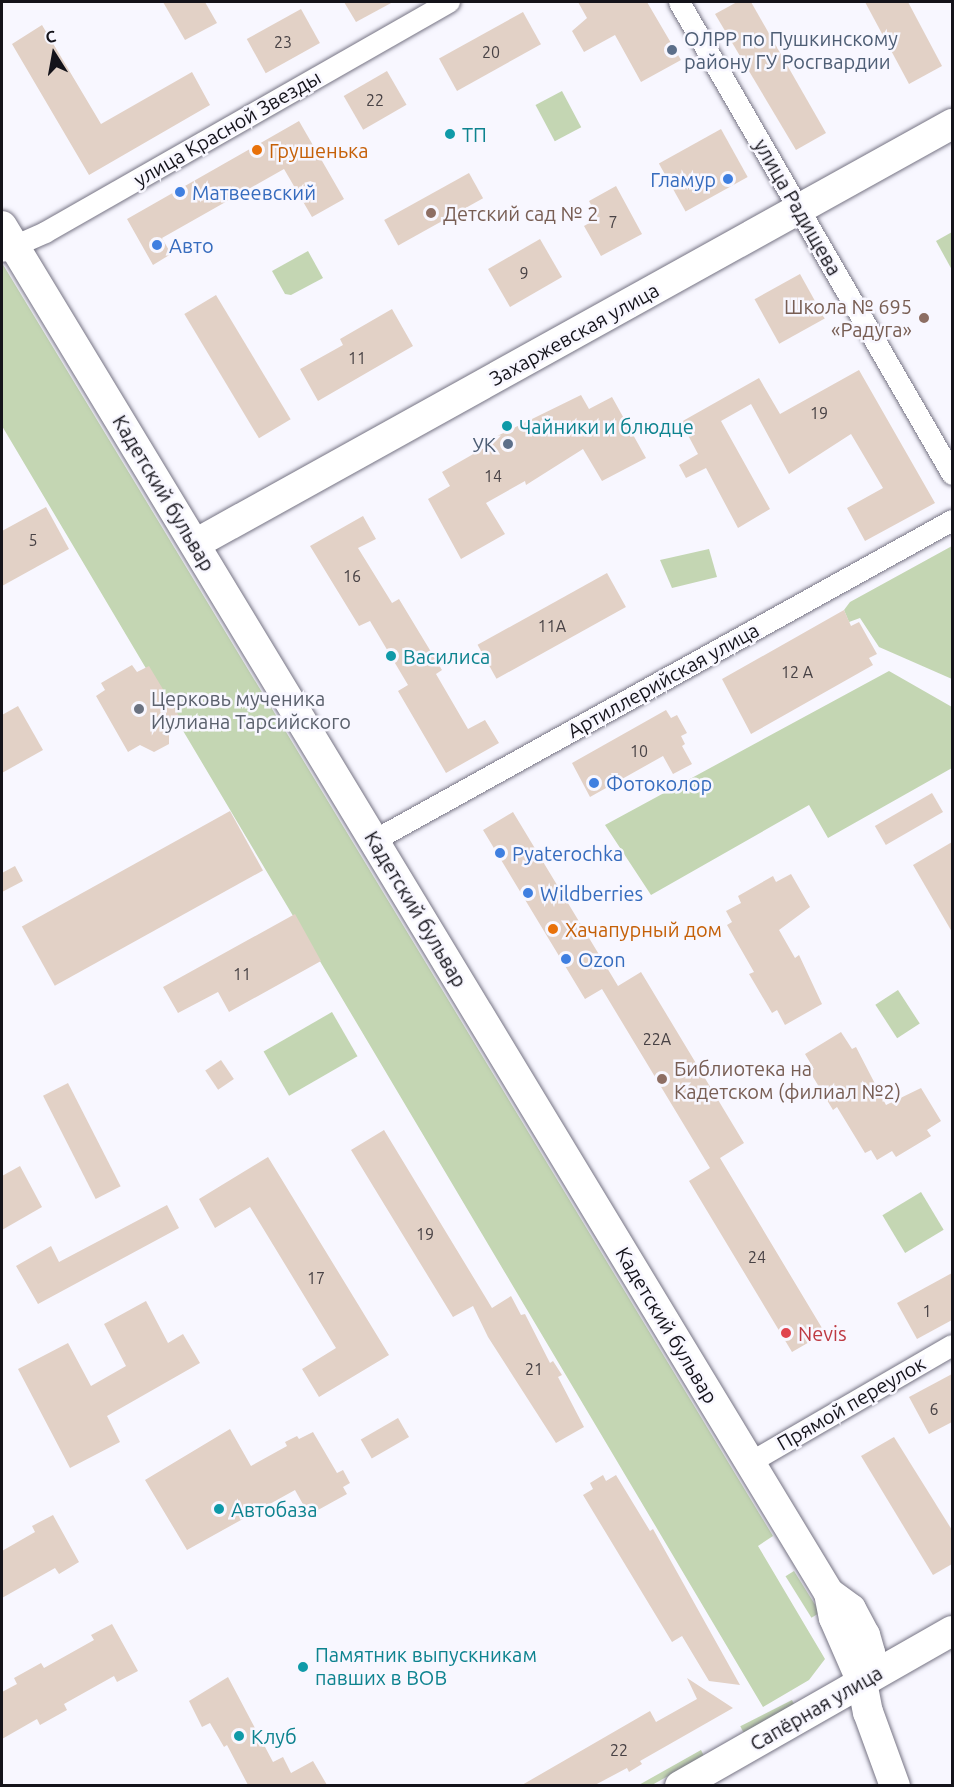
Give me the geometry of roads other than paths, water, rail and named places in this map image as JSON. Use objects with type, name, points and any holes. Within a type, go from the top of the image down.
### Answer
[{"type":"street","name":"улица Красной Звезды","points":[[5,241],[45,232],[449,2]]},
{"type":"street","name":"улица Радищева","points":[[679,2],[952,474]]},
{"type":"street","name":"Захаржевская улица","points":[[195,544],[952,124]]},
{"type":"street","name":"Кадетский бульвар","points":[[5,241],[195,544],[829,1593],[851,1609],[865,1635],[870,1653],[862,1682]]},
{"type":"street","name":"Артиллерийская улица","points":[[374,840],[952,520]]},
{"type":"street","name":"Прямой переулок","points":[[750,1462],[952,1345]]},
{"type":"street","name":"Сапёрная улица","points":[[680,1785],[952,1631]]},
{"type":"street","points":[[862,1682],[868,1712],[895,1785]]},
{"type":"place","name":"ОЛРР по Пушкинскому району ГУ Росгвардии","points":[[672,50]]},
{"type":"place","name":"ТП","points":[[450,134]]},
{"type":"place","name":"Грушенька","points":[[257,150]]},
{"type":"place","name":"Гламур","points":[[728,179]]},
{"type":"place","name":"Матвеевский","points":[[180,192]]},
{"type":"place","name":"Детский сад № 2","points":[[431,213]]},
{"type":"place","name":"Авто","points":[[157,245]]},
{"type":"place","name":"Школа № 695 «Радуга»","points":[[924,318]]},
{"type":"place","name":"Чайники и блюдце","points":[[507,426]]},
{"type":"place","name":"УК","points":[[508,444]]},
{"type":"place","name":"Василиса","points":[[391,656]]},
{"type":"place","name":"Церковь мученика Иулиана Тарсийского","points":[[139,709]]},
{"type":"place","name":"Фотоколор","points":[[594,783]]},
{"type":"place","name":"Pyaterochka","points":[[500,853]]},
{"type":"place","name":"Wildberries","points":[[528,893]]},
{"type":"place","name":"Хачапурный дом","points":[[553,929]]},
{"type":"place","name":"Ozon","points":[[566,959]]},
{"type":"place","name":"Библиотека на Кадетском (филиал №2)","points":[[662,1079]]},
{"type":"place","name":"Nevis","points":[[786,1333]]},
{"type":"place","name":"Автобаза","points":[[219,1509]]},
{"type":"place","name":"Памятник выпускникам павших в ВОВ","points":[[303,1667]]},
{"type":"place","name":"Клуб","points":[[239,1736]]}]
